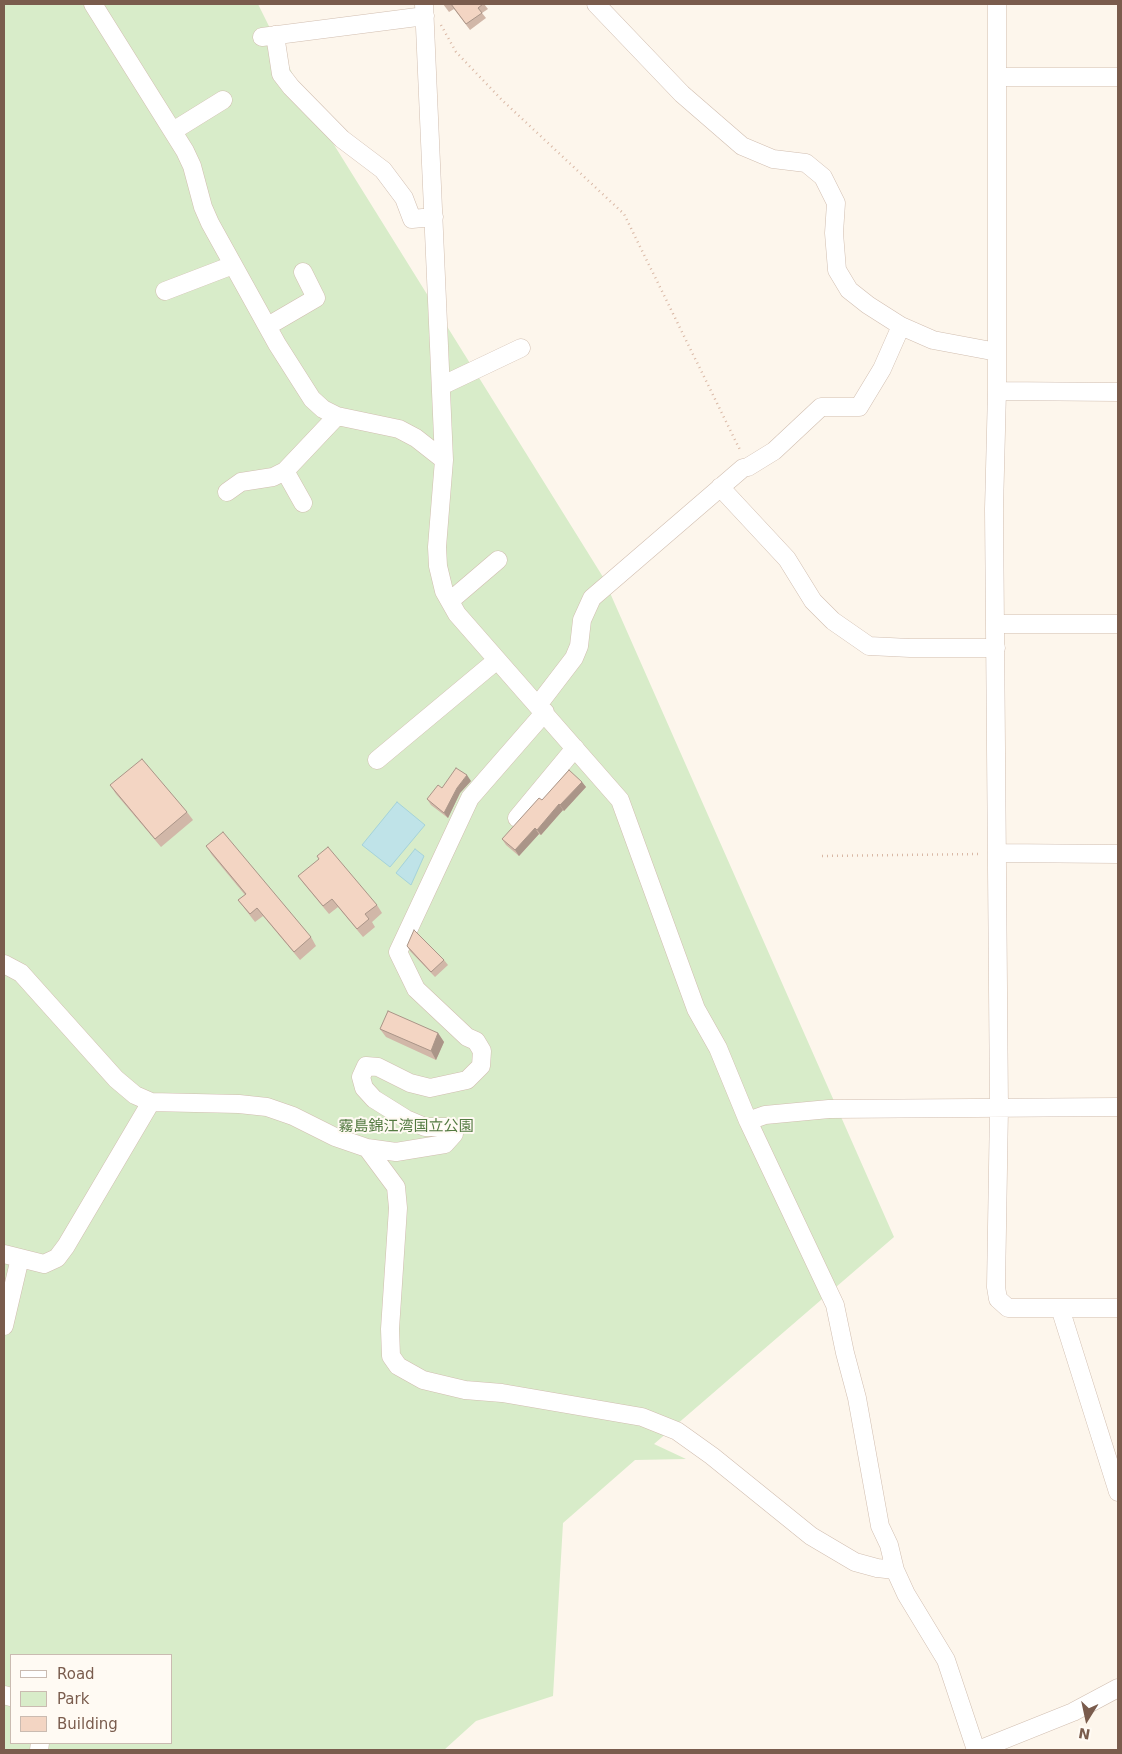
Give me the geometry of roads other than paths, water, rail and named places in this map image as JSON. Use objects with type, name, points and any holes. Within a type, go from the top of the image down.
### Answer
[{"type":"street","points":[[93,4],[173,131],[192,166],[197,189],[206,215],[268,326],[312,399],[323,409],[337,416],[398,428],[416,438],[444,460]]},
{"type":"street","points":[[596,4],[682,94],[742,146],[773,159],[806,163],[823,177],[836,203],[834,233],[837,270],[849,290],[868,305],[901,326],[933,340],[997,352]]},
{"type":"street","points":[[997,4],[997,392],[994,509],[999,1108],[996,1287],[998,1299],[1008,1308],[1118,1308]]},
{"type":"street","points":[[434,217],[412,219],[404,198],[383,170],[342,139],[291,87],[282,74],[269,36],[424,10],[434,217],[444,460],[438,566],[444,591],[457,614],[620,800],[696,1009],[718,1048],[748,1122],[836,1305],[845,1353],[857,1398],[880,1526],[889,1545],[895,1570],[906,1594],[946,1660],[977,1750],[1073,1712],[1118,1688]]},
{"type":"street","points":[[998,77],[1118,77]]},
{"type":"street","points":[[173,131],[223,100]]},
{"type":"street","points":[[165,292],[233,265]]},
{"type":"street","points":[[268,326],[316,298],[303,272]]},
{"type":"street","points":[[4,964],[21,973],[116,1079],[135,1095],[151,1102],[238,1104],[267,1107],[293,1116],[335,1137],[367,1148],[396,1152],[445,1144],[454,1134],[447,1127],[425,1127],[406,1119],[374,1099],[364,1088],[361,1077],[366,1066],[378,1067],[410,1083],[430,1088],[467,1080],[481,1066],[482,1051],[476,1041],[467,1036],[416,989],[398,952],[470,798],[541,708],[574,658],[579,646],[582,620],[592,598],[743,468],[748,467],[774,451],[821,407],[859,407],[882,369],[901,326]]},
{"type":"street","points":[[441,386],[521,348]]},
{"type":"street","points":[[997,392],[1118,392]]},
{"type":"street","points":[[227,492],[241,482],[272,478],[285,471],[337,416]]},
{"type":"street","points":[[285,471],[303,503]]},
{"type":"street","points":[[720,487],[787,559],[813,600],[826,614],[833,621],[870,646],[996,648]]},
{"type":"street","points":[[450,601],[498,560]]},
{"type":"street","points":[[996,624],[1118,624]]},
{"type":"street","points":[[376,760],[497,660]]},
{"type":"street","points":[[517,818],[575,748]]},
{"type":"street","points":[[997,853],[1118,854]]},
{"type":"street","points":[[4,1326],[12,1256],[44,1264],[56,1258],[66,1246],[151,1102]]},
{"type":"street","points":[[748,1122],[765,1115],[829,1109],[1118,1107]]},
{"type":"street","points":[[367,1148],[396,1187],[398,1208],[390,1329],[391,1356],[398,1366],[423,1380],[465,1390],[502,1394],[642,1417],[677,1431],[712,1456],[811,1536],[855,1562],[877,1568],[895,1570]]},
{"type":"street","points":[[1060,1308],[1118,1492]]},
{"type":"water","points":[[397,802],[425,825],[390,867],[362,845]]},
{"type":"water","points":[[415,849],[424,856],[411,885],[396,873]]},
{"type":"park label","name":"霧島錦江湾国立公園","points":[[406,1127]]}]
